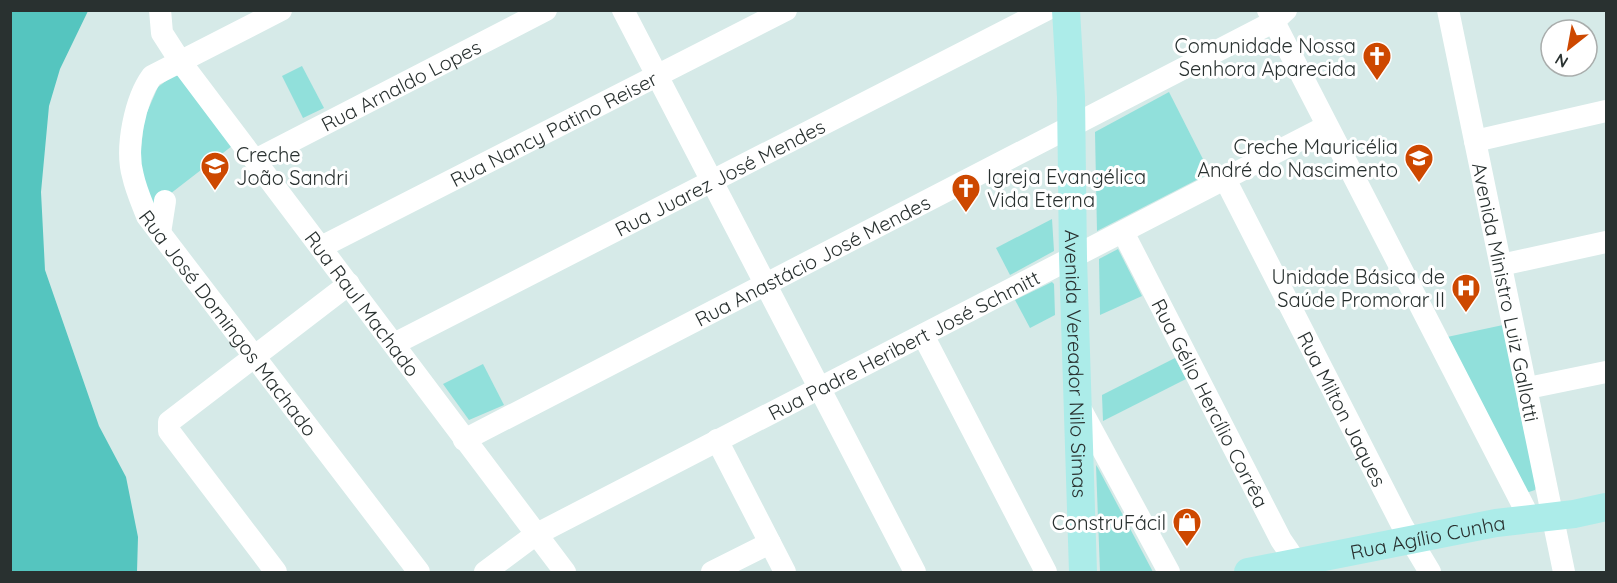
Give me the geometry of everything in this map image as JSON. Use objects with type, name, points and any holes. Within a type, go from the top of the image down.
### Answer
[{"type":"main road","name":"Avenida Vereador Nilo Simas","points":[[1066,10],[1083,573]]},
{"type":"main road","name":"Rua Agílio Cunha","points":[[1248,573],[1300,567],[1411,540],[1496,523],[1606,507]]},
{"type":"street","name":"Rua Raul Machado","points":[[160,10],[162,33],[180,61],[565,573]]},
{"type":"street","name":"Rua José Domingos Machado","points":[[281,10],[152,76],[144,88],[132,136],[132,174],[147,216],[419,573]]},
{"type":"street","name":"Rua Arnaldo Lopes","points":[[255,160],[546,10]]},
{"type":"street","points":[[623,10],[915,573]]},
{"type":"street","name":"Rua Nancy Patino Reiser","points":[[321,247],[786,10]]},
{"type":"street","name":"Rua Juarez José Mendes","points":[[394,344],[1046,10]]},
{"type":"street","name":"Avenida Ministro Luiz Gallotti","points":[[1453,11],[1475,141],[1528,388],[1542,518],[1564,573]]},
{"type":"street","points":[[1276,14],[1327,126],[1542,518]]},
{"type":"street","name":"Rua Anastácio José Mendes","points":[[464,440],[1071,126],[1276,14]]},
{"type":"street","points":[[1475,141],[1606,111]]},
{"type":"street","name":"Rua Padre Heribert José Schmitt","points":[[485,573],[535,535],[1327,126]]},
{"type":"street","name":"Rua Milton Jaques","points":[[1225,179],[1430,573]]},
{"type":"street","points":[[160,232],[165,201]]},
{"type":"street","name":"Rua Gélio Hercílio Corrêa","points":[[1123,232],[1281,540],[1300,567]]},
{"type":"street","points":[[1501,265],[1606,243]]},
{"type":"street","points":[[276,573],[169,431],[169,422],[349,284]]},
{"type":"street","points":[[923,335],[1046,573]]},
{"type":"street","points":[[1528,388],[1606,372]]},
{"type":"street","points":[[1079,406],[1168,573]]},
{"type":"street","points":[[717,440],[785,573]]},
{"type":"street","points":[[712,573],[770,543]]},
{"type":"shaded area","points":[[10,11],[88,11],[60,69],[49,106],[41,192],[45,270],[99,426],[126,477],[138,537],[137,572],[11,572]]},
{"type":"shaded area","points":[[302,66],[324,108],[303,118],[282,76]]},
{"type":"shaded area","points":[[174,75],[180,76],[232,146],[157,204],[155,208],[139,172],[144,119],[158,87]]},
{"type":"shaded area","points":[[1169,92],[1210,173],[1097,231],[1095,132]]},
{"type":"shaded area","points":[[1052,219],[1054,251],[1010,275],[996,248]]},
{"type":"shaded area","points":[[1118,249],[1142,296],[1100,315],[1099,259]]},
{"type":"shaded area","points":[[1052,282],[1054,284],[1055,315],[1030,328],[1015,300]]},
{"type":"shaded area","points":[[1503,325],[1518,405],[1537,485],[1535,490],[1529,492],[1526,491],[1447,337]]},
{"type":"shaded area","points":[[1175,358],[1186,379],[1103,421],[1102,395]]},
{"type":"shaded area","points":[[483,364],[504,405],[469,420],[443,384]]},
{"type":"shaded area","points":[[1096,465],[1098,468],[1153,572],[1100,572]]},
{"type":"place","name":"Comunidade Nossa Senhora Aparecida","points":[[1377,82]]},
{"type":"place","name":"Creche Mauricélia André do Nascimento","points":[[1419,184]]},
{"type":"place","name":"Creche João Sandri","points":[[215,192]]},
{"type":"place","name":"Igreja Evangélica Vida Eterna","points":[[966,214]]},
{"type":"place","name":"Unidade Básica de Saúde Promorar II","points":[[1466,314]]},
{"type":"place","name":"ConstruFácil","points":[[1187,548]]}]
